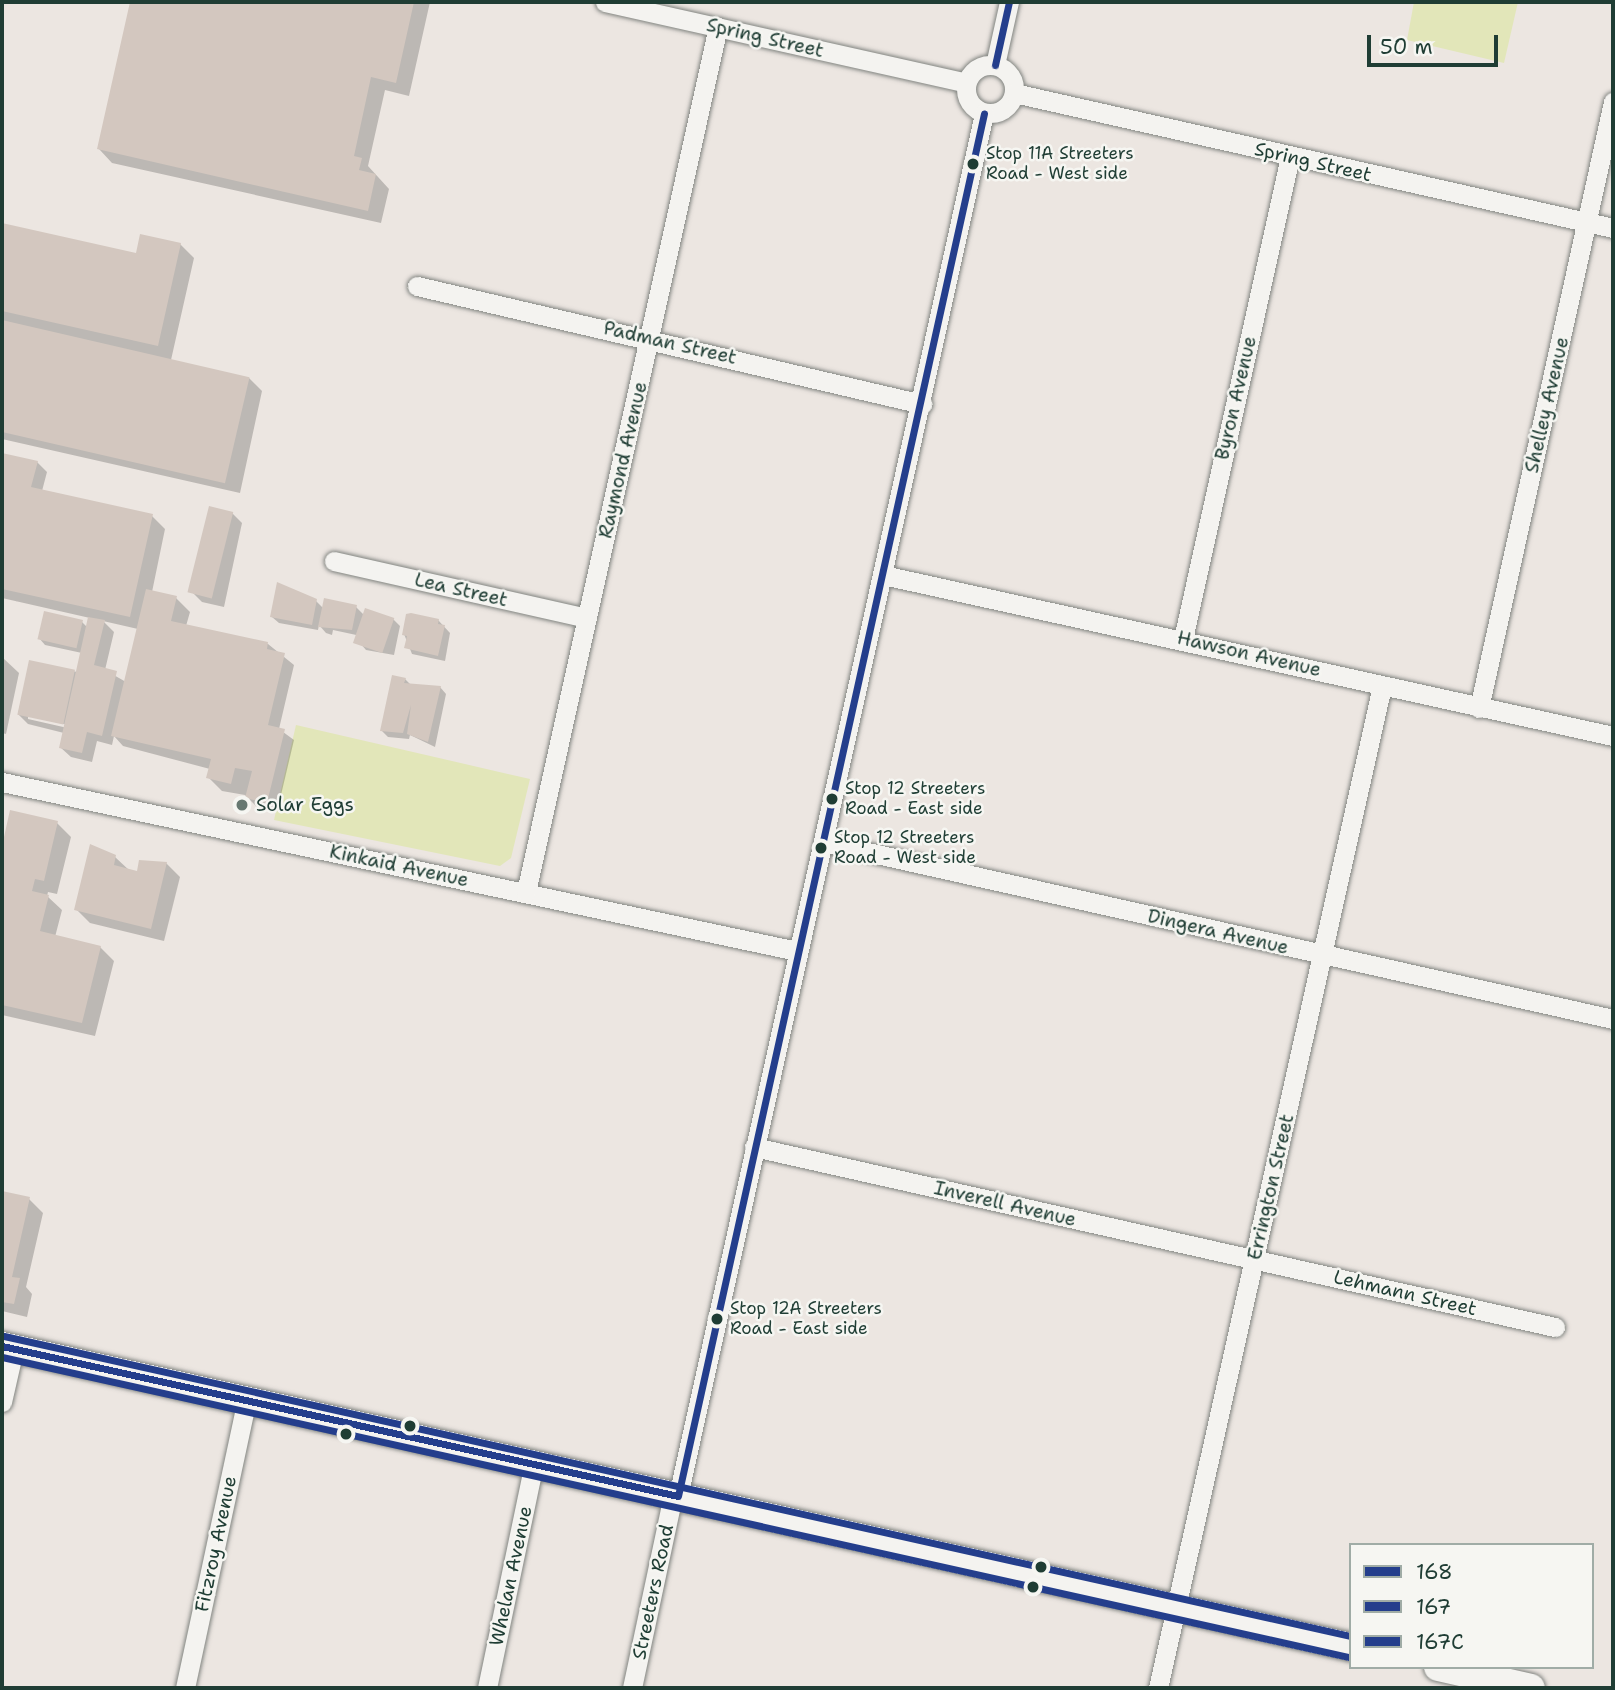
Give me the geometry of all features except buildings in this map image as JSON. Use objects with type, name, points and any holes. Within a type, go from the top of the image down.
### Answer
[{"type":"street","name":"Spring Street","points":[[605,2],[965,83]]},
{"type":"street","points":[[995,65],[1009,2]]},
{"type":"street","name":"Raymond Avenue","points":[[526,892],[718,27]]},
{"type":"street","points":[[995,65],[1009,74],[1014,93],[1006,107],[984,113],[969,103],[965,83],[978,67],[995,65]]},
{"type":"street","name":"Spring Street","points":[[1014,93],[1613,228]]},
{"type":"street","name":"Shelley Avenue","points":[[1479,708],[1613,102]]},
{"type":"street","name":"Streeters Road","points":[[632,1688],[922,404],[984,113]]},
{"type":"street","name":"Byron Avenue","points":[[1183,639],[1290,157]]},
{"type":"street","name":"Padman Street","points":[[417,286],[650,337],[922,404]]},
{"type":"street","name":"Lea Street","points":[[334,561],[587,618]]},
{"type":"street","name":"Hawson Avenue","points":[[883,575],[1183,639],[1479,708],[1613,736]]},
{"type":"street","name":"Errington Street","points":[[1158,1688],[1382,686]]},
{"type":"street","name":"Kinkaid Avenue","points":[[2,782],[797,951]]},
{"type":"street","name":"Dingera Avenue","points":[[823,842],[1322,956],[1613,1018]]},
{"type":"street","name":"Inverell Avenue","points":[[754,1147],[1255,1260]]},
{"type":"street","name":"Lehmann Street","points":[[1255,1260],[1555,1327]]},
{"type":"street","points":[[2,1402],[8,1347],[1349,1647]]},
{"type":"street","name":"Fitzroy Avenue","points":[[185,1688],[247,1400]]},
{"type":"street","name":"Whelan Avenue","points":[[487,1688],[534,1464]]},
{"type":"street","points":[[1447,1669],[1531,1688]]},
{"type":"green space","points":[[1414,2],[1518,2],[1504,63],[1407,40]]},
{"type":"green space","points":[[296,725],[530,779],[511,858],[500,866],[274,820]]},
{"type":"transit line","name":"168","points":[[995,65],[1009,2]]},
{"type":"transit line","name":"168","points":[[678,1496],[984,113]]},
{"type":"transit line","name":"167C","points":[[4,1336],[1349,1636]]},
{"type":"transit line","name":"168","points":[[2,1346],[678,1496]]},
{"type":"transit line","name":"167","points":[[2,1357],[1349,1657]]},
{"type":"place","name":"Stop 11A Streeters Road - West side","points":[[973,164]]},
{"type":"place","name":"Stop 12 Streeters Road - East side","points":[[832,799]]},
{"type":"place","name":"Solar Eggs","points":[[242,805]]},
{"type":"place","name":"Stop 12 Streeters Road - West side","points":[[821,848]]},
{"type":"place","name":"Stop 12A Streeters Road - East side","points":[[717,1319]]}]
